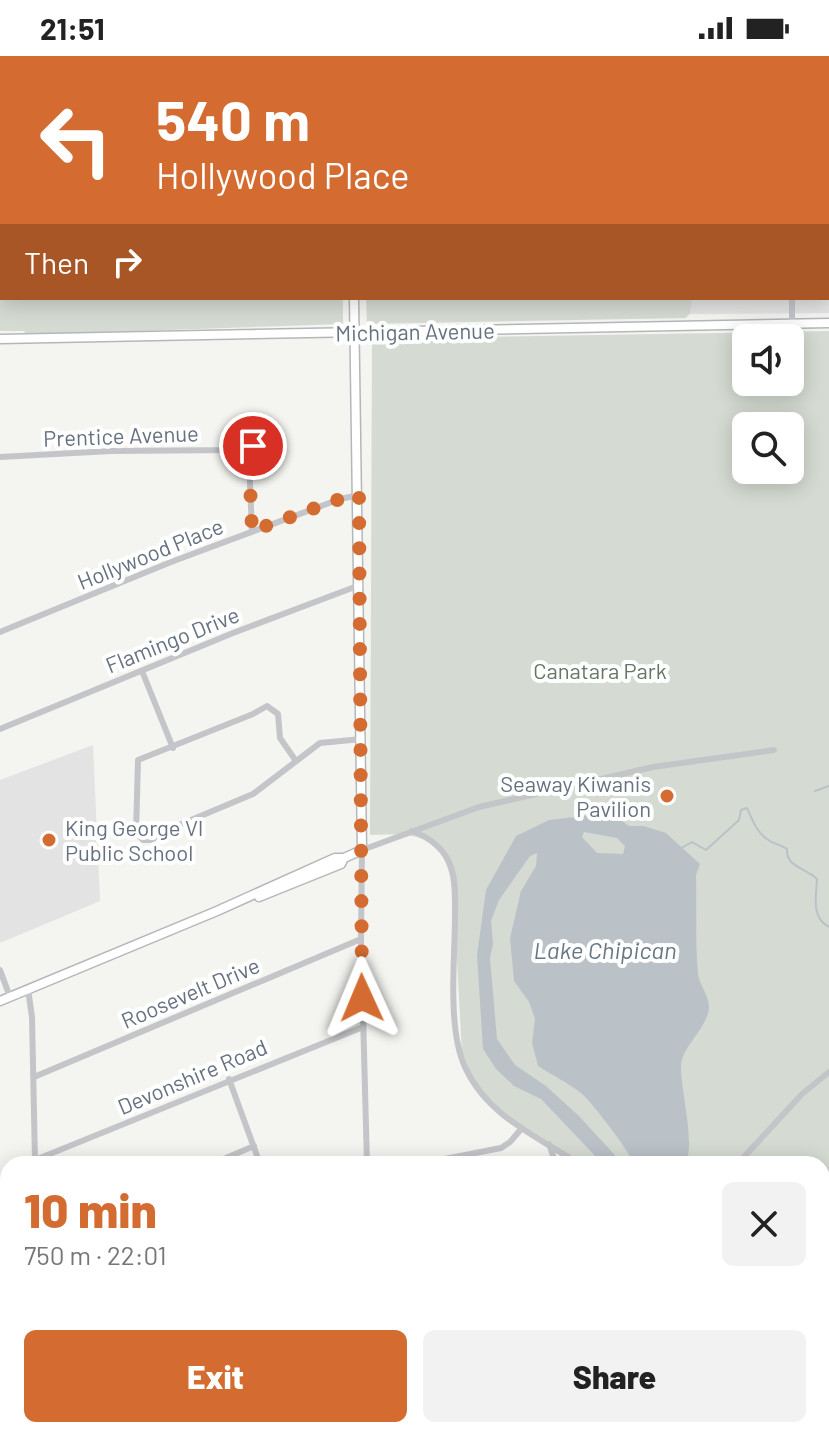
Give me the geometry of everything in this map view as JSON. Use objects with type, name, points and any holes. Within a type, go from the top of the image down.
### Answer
[{"type":"main road","points":[[0,1001],[217,911],[335,858],[344,858],[362,850],[363,738],[354,300]]},
{"type":"main road","name":"Michigan Avenue","points":[[792,324],[829,323]]},
{"type":"main road","name":"Michigan Avenue","points":[[0,339],[732,325]]},
{"type":"street","points":[[792,300],[792,324]]},
{"type":"street","name":"Prentice Avenue","points":[[0,457],[111,451],[235,450],[253,446],[249,459],[252,531]]},
{"type":"street","name":"Hollywood Place","points":[[0,632],[252,531],[359,495]]},
{"type":"street","name":"Flamingo Drive","points":[[0,729],[313,601],[360,585]]},
{"type":"street","points":[[142,671],[173,748]]},
{"type":"street","points":[[296,761],[280,738],[277,712],[267,706],[137,761],[137,836],[152,840],[160,833],[253,794],[320,743],[363,738]]},
{"type":"street","points":[[367,1156],[362,850],[469,810],[636,771],[774,750]]},
{"type":"street","points":[[412,831],[434,842],[451,866],[455,890],[455,1027],[465,1068],[486,1100],[500,1114],[567,1156]]},
{"type":"street","name":"Roosevelt Drive","points":[[34,1077],[361,939]]},
{"type":"street","points":[[0,970],[10,997]]},
{"type":"street","points":[[28,989],[32,1017],[35,1156]]},
{"type":"street","name":"Devonshire Road","points":[[49,1156],[229,1079],[363,1027]]},
{"type":"street","points":[[745,1156],[802,1094],[829,1072]]},
{"type":"street","points":[[229,1079],[257,1156]]},
{"type":"street","points":[[460,1156],[501,1148],[522,1128]]},
{"type":"street","points":[[549,1144],[553,1156]]},
{"type":"street","points":[[231,1156],[254,1146]]},
{"type":"shaded area","points":[[687,300],[829,300],[829,313],[690,314],[686,318]]},
{"type":"shaded area","name":"King George VI Public School","points":[[93,745],[100,901],[0,943],[0,780]]},
{"type":"green space","points":[[0,300],[343,300],[343,324],[23,335],[25,331],[0,331]]},
{"type":"green space","points":[[366,300],[692,300],[690,314],[686,318],[367,324]]},
{"type":"green space","name":"Canatara Park","points":[[804,331],[829,331],[829,1156],[565,1156],[523,1128],[477,1088],[462,1053],[453,890],[449,871],[436,847],[416,837],[370,835],[372,339],[732,333],[732,396],[804,396]]},
{"type":"water","name":"Lake Chipican","points":[[601,814],[619,819],[629,826],[644,826],[666,833],[700,864],[696,875],[697,961],[709,1007],[704,1023],[682,1059],[688,1156],[630,1156],[586,1098],[538,1066],[532,1043],[535,1019],[529,1002],[514,981],[510,938],[521,891],[536,866],[537,853],[530,856],[499,900],[491,921],[493,944],[490,958],[497,1039],[515,1065],[546,1086],[616,1156],[595,1156],[541,1099],[514,1086],[496,1069],[483,1049],[477,955],[486,890],[516,836],[549,820]],"holes":[[[584,832],[617,838],[625,846],[623,854],[597,853],[582,837]]]},
{"type":"waterway","points":[[815,791],[829,786]]},
{"type":"waterway","points":[[683,847],[692,842],[706,850],[739,820],[741,810],[747,808],[763,836],[787,849],[789,860],[817,879],[817,912],[829,927]]},
{"type":"place","name":"Seaway Kiwanis Pavilion","points":[[667,796]]},
{"type":"place","name":"King George VI Public School","points":[[49,840]]},
{"type":"route","points":[[253,446],[249,459],[252,531],[359,495],[363,738],[362,998]]}]
